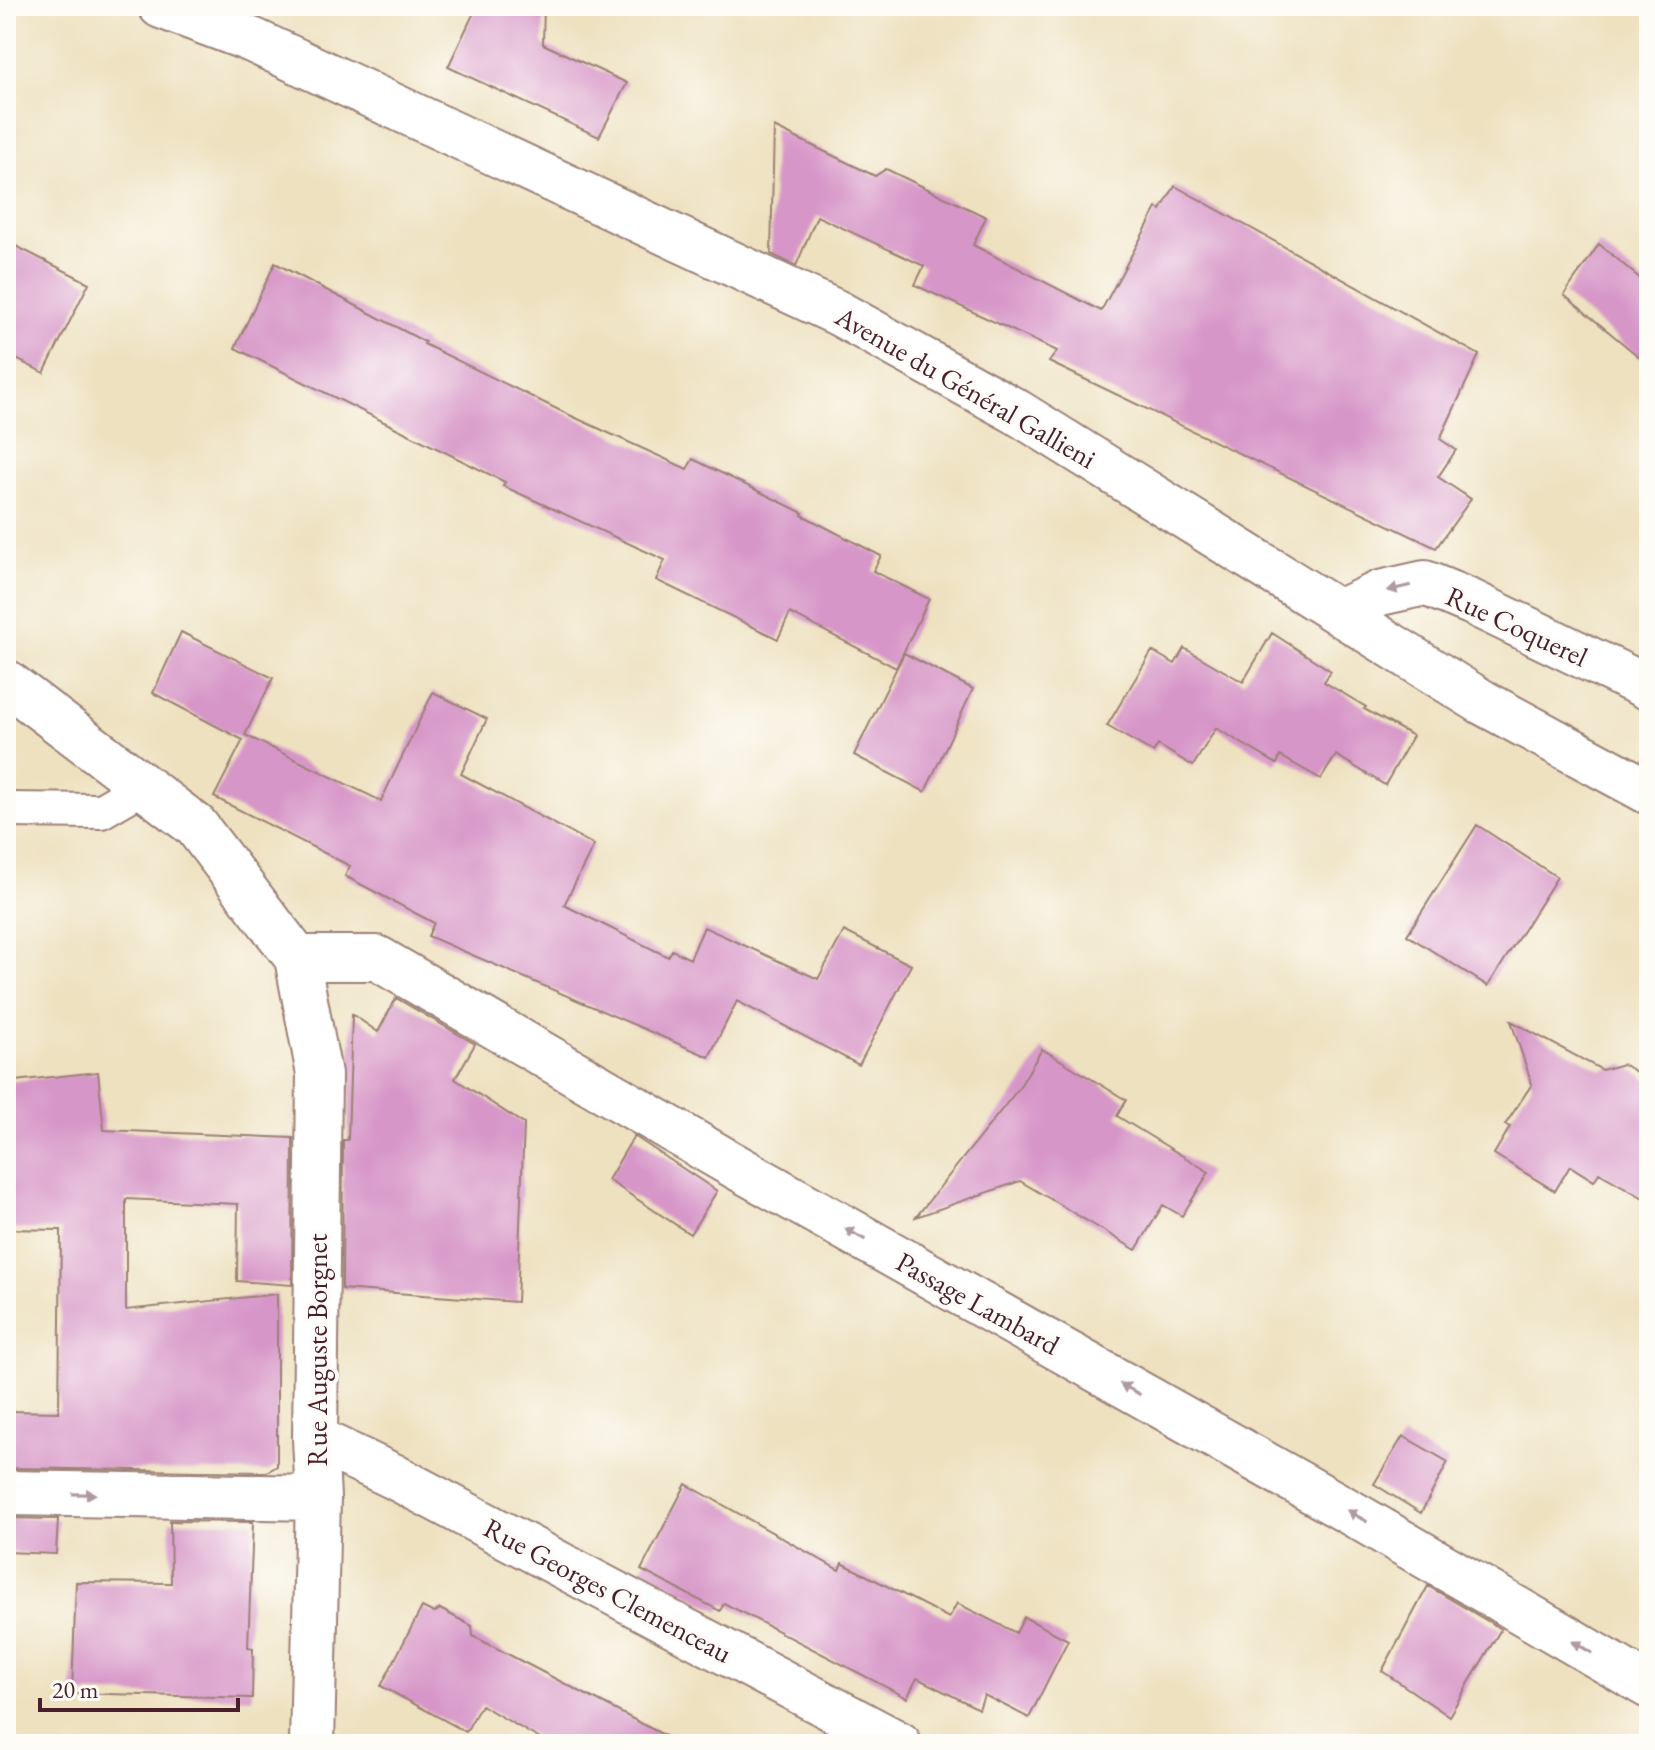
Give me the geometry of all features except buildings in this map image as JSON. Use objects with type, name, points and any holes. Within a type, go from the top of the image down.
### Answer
[{"type":"street","points":[[161,6],[252,40]]},
{"type":"street","points":[[209,6],[252,40]]},
{"type":"street","name":"Avenue du Général Gallieni","points":[[252,40],[838,313],[1017,412],[1482,702],[1649,792]]},
{"type":"street","name":"Rue Coquerel","points":[[1338,612],[1380,593],[1425,583],[1649,688]]},
{"type":"street","points":[[6,682],[196,826],[297,958]]},
{"type":"street","name":"Rue Auguste Borgnet","points":[[297,958],[319,1074],[315,1439],[318,1498],[312,1744]]},
{"type":"street","name":"Passage Lambard","points":[[297,958],[377,958],[1649,1686]]},
{"type":"street","name":"Rue Georges Clemenceau","points":[[315,1439],[407,1484],[899,1744]]},
{"type":"street","points":[[6,1493],[318,1498]]},
{"type":"lane","points":[[6,810],[101,811],[144,786]]}]
